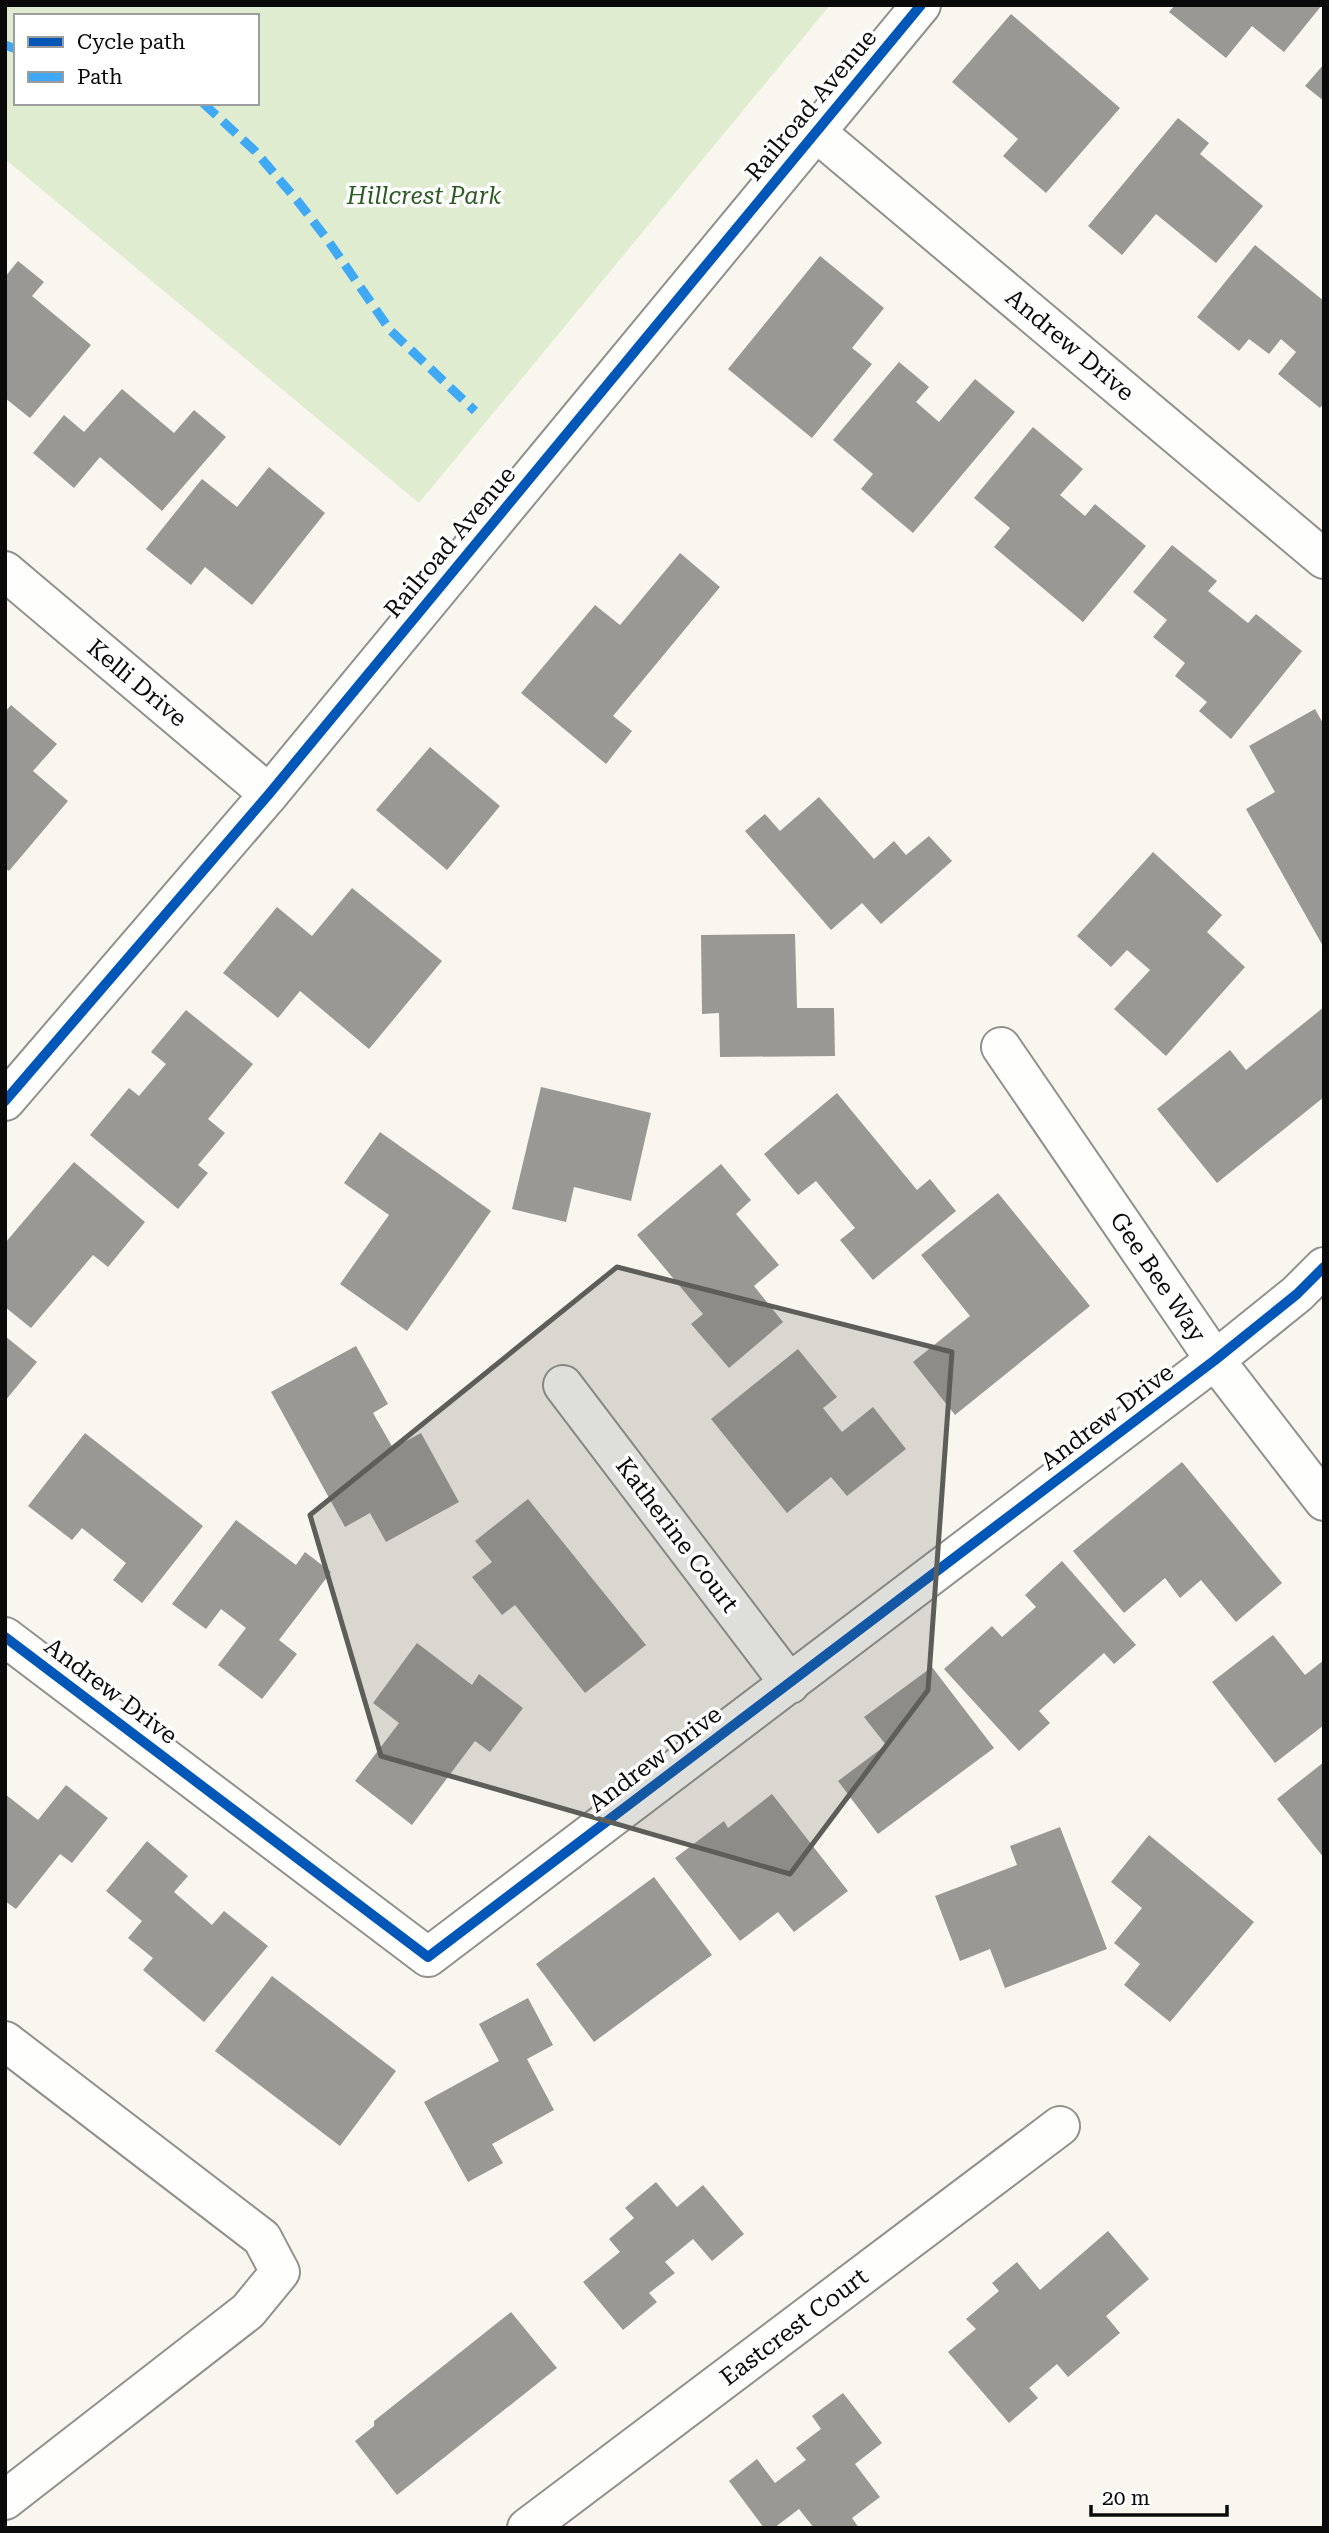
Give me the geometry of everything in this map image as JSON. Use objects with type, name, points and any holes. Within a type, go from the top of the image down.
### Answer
[{"type":"street","name":"Railroad Avenue","points":[[5,1101],[269,794],[921,5]]},
{"type":"street","name":"Andrew Drive","points":[[816,132],[1324,559]]},
{"type":"street","name":"Kelli Drive","points":[[5,571],[269,794]]},
{"type":"street","name":"Gee Bee Way","points":[[1001,1047],[1215,1360],[1324,1501]]},
{"type":"street","name":"Andrew Drive","points":[[5,1637],[428,1957],[1215,1360],[1297,1294],[1324,1268]]},
{"type":"street","name":"Katherine Court","points":[[563,1385],[790,1684]]},
{"type":"street","points":[[5,2041],[262,2238],[280,2272],[248,2311],[5,2500]]},
{"type":"street","name":"Eastcrest Court","points":[[527,2528],[1060,2126]]},
{"type":"highlighted area","points":[[617,1267],[952,1352],[928,1690],[790,1874],[381,1756],[310,1515]]},
{"type":"green space","name":"Hillcrest Park","points":[[5,5],[830,5],[419,503],[5,159]]},
{"type":"building","points":[[1175,5],[1322,5],[1284,52],[1252,26],[1226,58],[1169,12]]},
{"type":"building","points":[[1011,14],[1120,108],[1046,193],[1003,156],[1018,139],[952,82]]},
{"type":"building","points":[[1324,64],[1324,101],[1305,86]]},
{"type":"building","points":[[1178,118],[1209,143],[1200,154],[1263,206],[1216,263],[1156,214],[1122,255],[1088,226]]},
{"type":"building","points":[[1255,245],[1324,301],[1324,403],[1320,408],[1278,374],[1296,352],[1281,339],[1269,354],[1249,339],[1239,351],[1197,317]]},
{"type":"building","points":[[820,256],[884,308],[852,348],[872,364],[812,438],[728,369]]},
{"type":"building","points":[[18,261],[44,282],[32,296],[91,345],[30,418],[5,398],[5,277]]},
{"type":"building","points":[[899,362],[929,387],[916,402],[939,422],[975,379],[1015,412],[913,533],[861,489],[873,474],[833,440]]},
{"type":"building","points":[[122,389],[174,433],[194,410],[226,437],[162,511],[100,457],[74,488],[33,453],[64,415],[84,432]]},
{"type":"building","points":[[1033,427],[1083,469],[1060,495],[1085,516],[1095,504],[1146,546],[1083,622],[994,547],[1010,528],[974,498]]},
{"type":"building","points":[[269,467],[325,513],[252,605],[205,567],[191,585],[146,549],[202,479],[237,507]]},
{"type":"building","points":[[1172,545],[1217,581],[1208,591],[1248,623],[1256,614],[1302,651],[1231,739],[1199,711],[1207,702],[1175,676],[1185,663],[1153,637],[1167,620],[1133,592]]},
{"type":"building","points":[[680,553],[720,587],[613,716],[632,731],[606,764],[521,693],[595,605],[620,625]]},
{"type":"building","points":[[11,705],[57,744],[33,771],[68,801],[9,871],[5,868],[5,712]]},
{"type":"building","points":[[1315,709],[1324,725],[1324,948],[1246,809],[1275,792],[1249,746]]},
{"type":"building","points":[[430,747],[500,806],[447,870],[376,810]]},
{"type":"building","points":[[819,797],[874,859],[894,841],[906,855],[929,836],[952,861],[881,924],[862,903],[831,930],[745,831],[765,814],[780,831]]},
{"type":"building","points":[[1153,852],[1222,915],[1207,932],[1245,967],[1166,1056],[1114,1009],[1150,970],[1127,950],[1111,967],[1077,936]]},
{"type":"building","points":[[352,888],[442,961],[369,1049],[300,991],[278,1018],[223,973],[277,907],[312,936]]},
{"type":"building","points":[[795,934],[797,1008],[834,1008],[835,1056],[720,1057],[719,1013],[702,1014],[701,935]]},
{"type":"building","points":[[1324,1007],[1324,1097],[1217,1183],[1157,1109],[1230,1050],[1246,1070]]},
{"type":"building","points":[[186,1010],[253,1064],[208,1119],[225,1133],[198,1165],[208,1173],[178,1209],[90,1135],[129,1088],[139,1096],[166,1064],[151,1052]]},
{"type":"building","points":[[541,1087],[651,1113],[631,1201],[574,1187],[566,1222],[512,1209]]},
{"type":"building","points":[[837,1093],[917,1190],[930,1179],[956,1211],[873,1280],[840,1240],[855,1228],[816,1181],[798,1195],[764,1154]]},
{"type":"building","points":[[380,1132],[491,1211],[407,1331],[340,1284],[389,1215],[344,1183]]},
{"type":"building","points":[[74,1162],[145,1222],[108,1267],[93,1255],[31,1328],[5,1307],[5,1243]]},
{"type":"building","points":[[721,1164],[751,1200],[736,1214],[779,1265],[754,1286],[783,1322],[729,1368],[691,1324],[703,1314],[637,1235]]},
{"type":"building","points":[[998,1193],[1090,1306],[955,1415],[913,1362],[970,1316],[921,1255]]},
{"type":"building","points":[[5,1336],[37,1362],[5,1401]]},
{"type":"building","points":[[356,1346],[388,1404],[373,1413],[393,1448],[421,1433],[459,1502],[386,1542],[370,1513],[345,1527],[271,1392]]},
{"type":"building","points":[[798,1349],[837,1397],[823,1408],[842,1432],[873,1407],[906,1449],[847,1496],[831,1477],[787,1513],[711,1419]]},
{"type":"building","points":[[85,1433],[203,1526],[142,1603],[113,1580],[126,1563],[82,1528],[72,1540],[28,1506]]},
{"type":"building","points":[[1182,1462],[1282,1583],[1236,1622],[1201,1580],[1180,1598],[1165,1578],[1124,1613],[1073,1551]]},
{"type":"building","points":[[528,1499],[646,1645],[585,1693],[515,1605],[502,1615],[472,1577],[492,1562],[475,1541]]},
{"type":"building","points":[[236,1520],[296,1565],[305,1552],[331,1572],[279,1640],[297,1654],[262,1699],[218,1665],[246,1628],[221,1609],[206,1629],[172,1604]]},
{"type":"building","points":[[1062,1561],[1136,1645],[1114,1664],[1104,1653],[1039,1711],[1050,1723],[1019,1751],[944,1669],[992,1626],[1002,1637],[1036,1607],[1025,1595]]},
{"type":"building","points":[[1273,1635],[1305,1675],[1324,1660],[1324,1725],[1275,1763],[1212,1682]]},
{"type":"building","points":[[417,1643],[472,1685],[479,1674],[523,1708],[490,1752],[475,1741],[412,1825],[355,1781],[399,1723],[373,1703]]},
{"type":"building","points":[[932,1667],[994,1748],[878,1834],[838,1781],[886,1745],[864,1717]]},
{"type":"building","points":[[1324,1762],[1324,1858],[1277,1799]]},
{"type":"building","points":[[66,1785],[108,1818],[72,1863],[60,1854],[16,1909],[5,1901],[5,1794],[38,1820]]},
{"type":"building","points":[[772,1794],[848,1891],[794,1932],[778,1912],[740,1941],[675,1858],[724,1821],[728,1828]]},
{"type":"building","points":[[1060,1827],[1107,1949],[1005,1988],[990,1949],[960,1961],[935,1896],[1017,1865],[1010,1846]]},
{"type":"building","points":[[1149,1835],[1254,1922],[1170,2022],[1124,1985],[1140,1964],[1114,1943],[1142,1908],[1111,1882]]},
{"type":"building","points":[[147,1841],[188,1876],[174,1892],[212,1925],[224,1911],[268,1946],[204,2022],[143,1970],[153,1958],[128,1938],[142,1921],[106,1891]]},
{"type":"building","points":[[654,1877],[712,1955],[594,2042],[536,1964]]},
{"type":"building","points":[[272,1976],[396,2071],[340,2146],[215,2051]]},
{"type":"building","points":[[528,1998],[553,2045],[527,2059],[554,2110],[492,2144],[503,2163],[468,2182],[424,2102],[499,2061],[479,2024]]},
{"type":"building","points":[[656,2182],[677,2207],[703,2185],[744,2234],[712,2261],[693,2239],[665,2262],[675,2273],[649,2293],[657,2302],[623,2330],[583,2282],[620,2252],[609,2239],[634,2218],[625,2208]]},
{"type":"building","points":[[1108,2231],[1149,2279],[1106,2316],[1120,2333],[1068,2377],[1057,2364],[1029,2388],[1038,2398],[1009,2423],[948,2352],[976,2329],[966,2319],[999,2291],[992,2283],[1017,2262],[1040,2290]]},
{"type":"building","points":[[511,2312],[557,2368],[397,2495],[355,2441],[374,2426],[374,2421]]},
{"type":"building","points":[[843,2393],[882,2443],[855,2464],[880,2497],[852,2518],[859,2528],[814,2528],[799,2509],[774,2528],[764,2528],[729,2481],[757,2459],[775,2483],[806,2460],[796,2448],[821,2429],[812,2416]]},
{"type":"marked path","points":[[5,45],[14,48]]},
{"type":"marked path","points":[[205,105],[255,151],[296,199],[390,330],[475,411]]},
{"type":"cycle path","points":[[5,1101],[269,794],[921,5]]},
{"type":"cycle path","points":[[5,1637],[428,1957],[1215,1360],[1297,1294],[1324,1267]]}]
